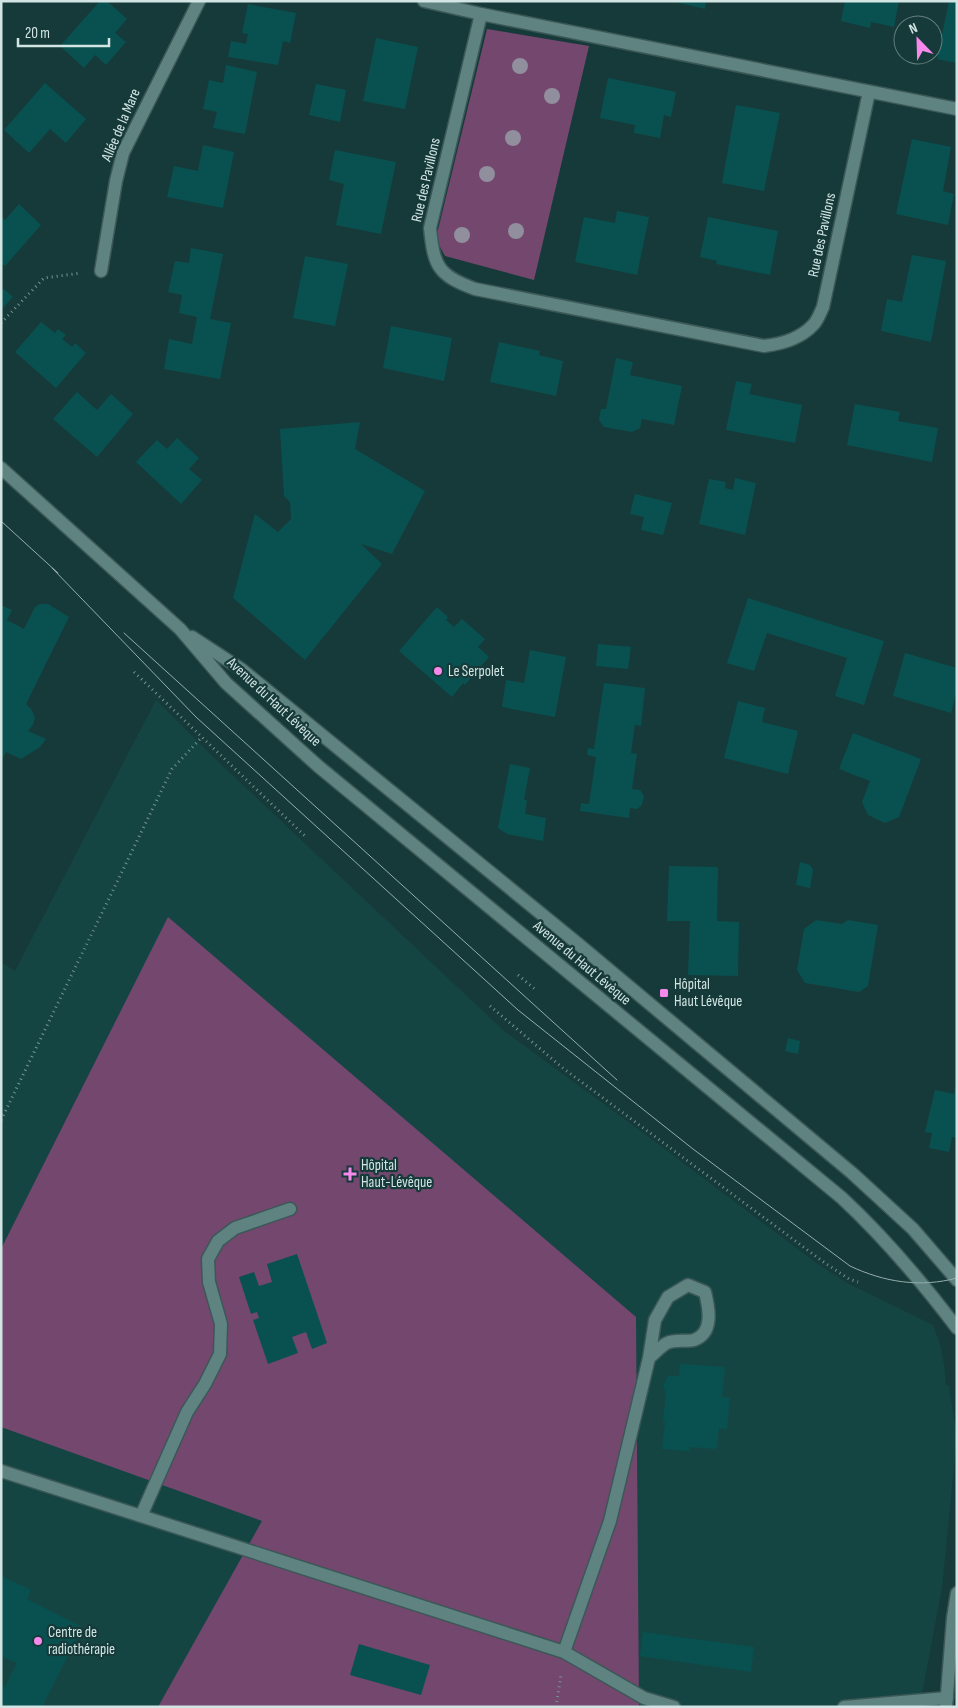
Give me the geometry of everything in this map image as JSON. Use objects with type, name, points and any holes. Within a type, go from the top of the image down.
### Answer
[{"type":"main road","name":"Allée de la Mare","points":[[101,271],[116,181],[123,153],[199,1]]},
{"type":"main road","points":[[424,1],[957,109]]},
{"type":"main road","name":"Rue des Pavillons","points":[[481,14],[430,228],[432,249],[439,268],[453,281],[475,290],[764,346],[782,344],[800,336],[814,324],[823,307],[869,92]]},
{"type":"main road","name":"Avenue du Haut Lévèque","points":[[1,468],[180,629],[226,683],[318,766],[842,1198],[874,1228],[917,1276],[957,1328]]},
{"type":"main road","name":"Avenue du Haut Lévèque","points":[[180,629],[249,675],[577,943],[829,1153],[913,1229],[957,1280]]},
{"type":"main road","points":[[142,1516],[187,1412],[205,1384],[220,1354],[221,1324],[209,1282],[208,1259],[218,1241],[235,1228],[290,1209]]},
{"type":"main road","points":[[564,1652],[610,1522],[649,1358],[655,1320],[668,1297],[688,1285],[705,1292],[709,1307],[709,1323],[702,1335],[694,1340],[668,1342],[649,1358]]},
{"type":"main road","points":[[1,1471],[564,1652],[644,1698],[674,1707]]},
{"type":"main road","points":[[844,1707],[946,1702],[957,1593]]},
{"type":"path","points":[[1,323],[44,278],[101,271]]},
{"type":"path","points":[[134,672],[306,838]]},
{"type":"path","points":[[1,1120],[172,769],[201,738]]},
{"type":"path","points":[[518,975],[536,990]]},
{"type":"path","points":[[490,1006],[564,1068],[648,1132],[825,1263],[849,1279],[858,1282]]},
{"type":"path","points":[[556,1707],[564,1652]]},
{"type":"shaded area","points":[[487,29],[589,46],[534,280],[445,256],[439,245],[437,234]]},
{"type":"shaded area","name":"Hôpital Haut-Lévêque","points":[[156,700],[209,753],[503,1030],[819,1265],[847,1283],[933,1325],[940,1344],[946,1385],[949,1386],[957,1437],[942,1588],[921,1707],[1,1707],[1,962],[15,971]]},
{"type":"shaded area","points":[[168,917],[636,1317],[639,1707],[158,1707],[262,1521],[1,1427],[1,1249]]},
{"type":"building","points":[[100,1],[107,1],[127,19],[115,33],[126,42],[106,65],[95,55],[84,68],[60,46]]},
{"type":"building","points":[[671,1],[706,1],[705,9]]},
{"type":"building","points":[[845,1],[899,1],[896,15],[893,15],[893,27],[871,22],[870,28],[841,21]]},
{"type":"building","points":[[949,1],[957,1],[957,63],[943,60],[943,30]]},
{"type":"building","points":[[248,4],[296,13],[290,43],[283,41],[278,65],[228,57],[231,41],[246,44],[248,34],[242,33]]},
{"type":"building","points":[[376,38],[418,47],[405,109],[363,101]]},
{"type":"building","points":[[226,65],[257,72],[245,134],[213,128],[217,112],[203,109],[209,80],[223,83]]},
{"type":"building","points":[[608,78],[676,92],[671,117],[664,115],[660,138],[634,133],[635,125],[600,118]]},
{"type":"building","points":[[45,83],[86,119],[66,143],[50,129],[29,153],[4,130]]},
{"type":"building","points":[[316,84],[346,90],[340,122],[309,115]]},
{"type":"building","points":[[736,105],[780,113],[764,191],[722,183]]},
{"type":"building","points":[[912,139],[951,147],[943,191],[954,194],[948,225],[896,214]]},
{"type":"building","points":[[203,145],[234,152],[223,208],[167,197],[174,166],[198,171]]},
{"type":"building","points":[[335,150],[396,162],[381,234],[336,225],[344,184],[329,180]]},
{"type":"building","points":[[19,204],[41,225],[5,266],[1,263],[1,216],[5,220]]},
{"type":"building","points":[[617,211],[649,217],[637,275],[575,262],[584,217],[615,223]]},
{"type":"building","points":[[708,217],[778,231],[770,275],[716,264],[717,261],[700,257]]},
{"type":"building","points":[[191,248],[223,254],[210,319],[231,323],[220,379],[164,369],[169,339],[192,344],[197,317],[179,313],[182,295],[168,292],[175,261],[189,263]]},
{"type":"building","points":[[912,255],[946,261],[931,342],[881,331],[887,299],[902,302]]},
{"type":"building","points":[[305,256],[348,264],[335,326],[293,318]]},
{"type":"building","points":[[4,289],[13,297],[1,310],[1,291]]},
{"type":"building","points":[[41,322],[55,333],[58,329],[66,335],[62,339],[72,347],[75,343],[86,353],[56,388],[15,352]]},
{"type":"building","points":[[391,326],[452,338],[444,381],[383,368]]},
{"type":"building","points":[[499,342],[540,351],[539,355],[563,361],[556,396],[490,382]]},
{"type":"building","points":[[616,358],[633,362],[630,375],[682,386],[674,425],[642,419],[640,428],[632,432],[604,427],[599,420],[601,409],[606,409]]},
{"type":"building","points":[[736,381],[752,384],[749,394],[802,405],[795,443],[726,430]]},
{"type":"building","points":[[77,392],[97,410],[111,394],[133,414],[97,457],[53,419]]},
{"type":"building","points":[[855,404],[900,412],[898,421],[938,428],[932,462],[847,445]]},
{"type":"building","points":[[360,422],[355,449],[425,491],[392,554],[361,544],[382,564],[305,660],[233,598],[255,514],[278,532],[291,519],[290,502],[284,496],[280,429]]},
{"type":"building","points":[[177,438],[199,458],[189,469],[202,480],[181,504],[136,462],[157,440],[167,449]]},
{"type":"building","points":[[735,478],[756,483],[745,535],[699,524],[709,479],[726,482],[725,488],[733,490]]},
{"type":"building","points":[[635,494],[672,503],[663,535],[641,530],[644,517],[630,514]]},
{"type":"building","points":[[748,598],[884,641],[864,705],[835,696],[847,658],[767,633],[754,671],[727,663]]},
{"type":"building","points":[[40,604],[48,604],[69,617],[26,704],[32,710],[35,718],[33,725],[28,731],[46,739],[40,747],[21,759],[6,752],[1,761],[1,605],[12,610],[7,620],[24,629],[35,607]]},
{"type":"building","points":[[437,607],[448,617],[446,620],[454,627],[462,619],[485,639],[478,647],[489,657],[452,697],[399,651]]},
{"type":"building","points":[[598,644],[631,647],[628,669],[596,666]]},
{"type":"building","points":[[530,650],[566,657],[555,717],[502,707],[506,680],[524,683]]},
{"type":"building","points":[[905,653],[957,668],[957,690],[951,713],[893,696]]},
{"type":"building","points":[[604,683],[645,688],[641,726],[635,725],[631,753],[637,754],[632,789],[640,790],[644,796],[642,805],[637,809],[630,808],[629,818],[580,811],[581,803],[589,804],[596,757],[587,755],[588,748],[594,749]]},
{"type":"building","points":[[738,701],[765,708],[762,722],[798,731],[788,774],[724,758]]},
{"type":"building","points":[[853,733],[921,759],[899,817],[885,823],[868,815],[862,802],[870,781],[839,769]]},
{"type":"building","points":[[510,764],[530,768],[524,800],[527,800],[525,814],[546,818],[543,841],[507,834],[498,828]]},
{"type":"building","points":[[800,862],[810,865],[813,870],[810,888],[796,885]]},
{"type":"building","points":[[669,866],[718,867],[717,921],[739,922],[738,976],[688,975],[690,921],[667,921]]},
{"type":"building","points":[[816,920],[842,924],[848,920],[878,925],[868,986],[859,992],[805,983],[797,970],[804,929]]},
{"type":"building","points":[[788,1038],[800,1041],[798,1054],[785,1051]]},
{"type":"building","points":[[956,1084],[957,1138],[952,1137],[949,1152],[929,1148],[932,1133],[925,1132],[935,1090],[954,1094]]},
{"type":"building","points":[[297,1254],[327,1343],[312,1349],[306,1332],[292,1337],[298,1353],[268,1364],[253,1320],[259,1318],[257,1312],[251,1314],[239,1277],[254,1272],[259,1286],[272,1282],[267,1264]]},
{"type":"building","points":[[680,1364],[725,1367],[722,1397],[730,1398],[727,1429],[719,1428],[717,1447],[715,1449],[690,1447],[689,1451],[662,1449],[666,1394],[663,1386],[668,1376],[679,1376]]},
{"type":"building","name":"Centre de radiothérapie","points":[[1,1576],[31,1590],[27,1599],[82,1627],[42,1707],[1,1707],[1,1685],[5,1687],[17,1663],[1,1656]]},
{"type":"building","points":[[643,1632],[754,1647],[751,1672],[640,1656]]},
{"type":"building","points":[[359,1644],[430,1665],[421,1695],[350,1675]]},
{"type":"tram line","points":[[1,521],[58,573]]},
{"type":"tram line","points":[[52,568],[196,717],[518,1010],[693,1149],[850,1266],[863,1272],[902,1282],[929,1283],[957,1278]]},
{"type":"tram line","points":[[124,633],[617,1080]]},
{"type":"place","name":"Le Serpolet","points":[[438,671]]},
{"type":"place","name":"Hôpital Haut Lévêque","points":[[664,993]]},
{"type":"place","name":"Hôpital Haut-Lévêque","points":[[350,1174]]},
{"type":"place","name":"Centre de radiothérapie","points":[[38,1641]]}]
